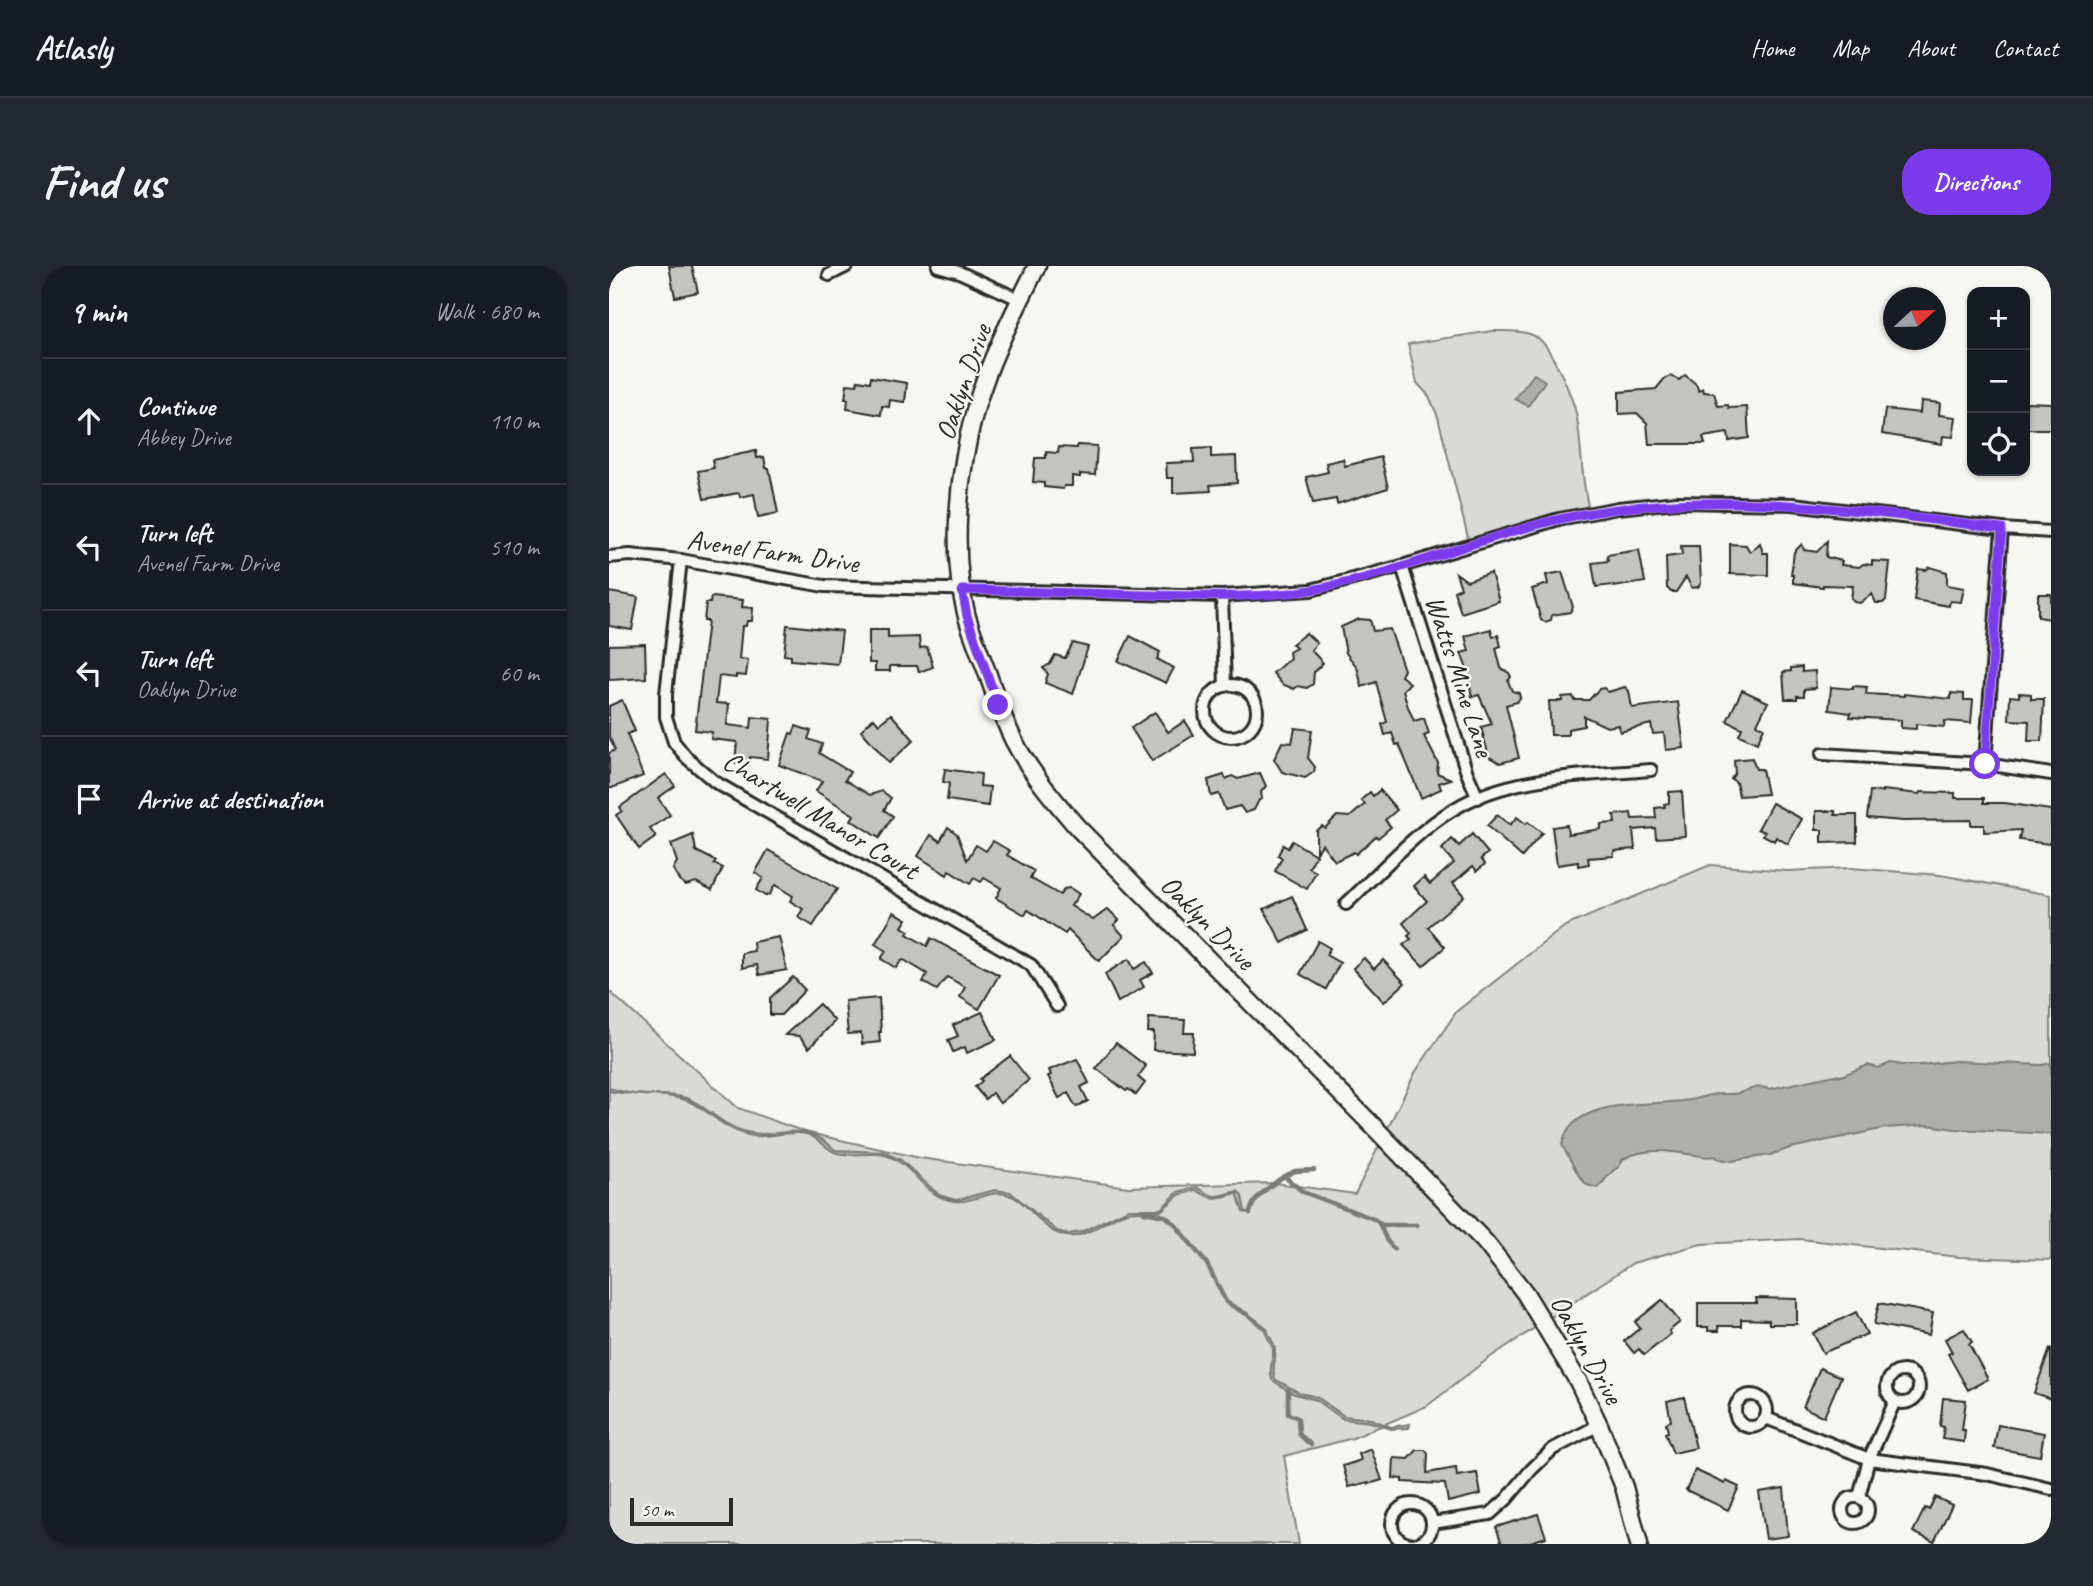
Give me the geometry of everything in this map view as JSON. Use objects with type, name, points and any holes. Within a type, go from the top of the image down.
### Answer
[{"type":"street","points":[[829,275],[847,266]]},
{"type":"street","points":[[938,266],[960,272],[1021,300]]},
{"type":"street","name":"Oaklyn Drive","points":[[1037,266],[991,365],[976,406],[964,456],[957,523],[962,590],[967,616],[1014,742],[1047,792],[1077,827],[1485,1242],[1525,1293],[1579,1381],[1599,1424],[1624,1487],[1639,1544]]},
{"type":"street","name":"Avenel Farm Drive","points":[[609,557],[630,555],[681,560],[824,586],[1222,596],[1311,590],[1559,519],[1618,508],[1677,502],[1793,504],[2002,529],[2051,532]]},
{"type":"street","points":[[1985,764],[2002,529]]},
{"type":"street","name":"Chartwell Manor Court","points":[[681,560],[666,694],[666,717],[674,742],[687,758],[715,782],[1031,965],[1057,1006]]},
{"type":"street","name":"Watts Mine Lane","points":[[1402,566],[1467,773],[1478,798]]},
{"type":"street","points":[[1222,596],[1225,686]]},
{"type":"street","points":[[1225,686],[1243,688],[1255,701],[1256,719],[1245,733],[1237,737],[1228,737],[1213,731],[1205,717],[1207,701],[1211,694],[1225,686]]},
{"type":"street","points":[[1822,754],[1985,764],[2051,774]]},
{"type":"street","points":[[1346,904],[1420,834],[1454,809],[1498,789],[1561,778],[1651,770]]},
{"type":"street","points":[[1859,1497],[1869,1458],[1895,1401]]},
{"type":"street","points":[[1766,1418],[1869,1458],[1986,1474],[2051,1489]]},
{"type":"street","points":[[1432,1523],[1490,1514],[1553,1449],[1599,1424]]},
{"type":"shaded area","points":[[1492,331],[1530,334],[1542,342],[1551,353],[1575,411],[1589,510],[1469,542],[1438,417],[1429,396],[1417,383],[1408,344]]},
{"type":"shaded area","points":[[1534,374],[1545,381],[1528,406],[1515,399]]},
{"type":"shaded area","points":[[1710,865],[1787,871],[1851,868],[1940,875],[2051,895],[2051,1260],[1959,1257],[1800,1239],[1701,1244],[1633,1263],[1489,1358],[1427,1406],[1353,1438],[1284,1456],[1299,1544],[609,1544],[609,991],[738,1108],[805,1132],[920,1158],[1128,1187],[1275,1183],[1355,1194],[1416,1071],[1457,1011],[1565,926]]},
{"type":"shaded area","points":[[1958,1061],[2042,1065],[2051,1063],[2051,1134],[1927,1125],[1886,1128],[1732,1161],[1715,1156],[1649,1151],[1623,1159],[1619,1167],[1597,1188],[1587,1185],[1579,1176],[1562,1145],[1569,1129],[1581,1118],[1616,1106],[1674,1102],[1757,1088],[1769,1089],[1841,1076],[1868,1065],[1878,1068],[1891,1063],[1916,1065]]},
{"type":"shaded area","points":[[609,1088],[635,1094],[609,1091]]},
{"type":"shaded area","points":[[654,1095],[689,1099],[726,1124],[740,1130],[766,1134],[799,1132],[822,1139],[835,1150],[884,1152],[901,1160],[939,1195],[956,1200],[995,1190],[1010,1192],[1057,1231],[1068,1234],[1081,1232],[1128,1209],[1161,1209],[1178,1192],[1197,1187],[1217,1196],[1238,1191],[1242,1196],[1245,1211],[1250,1213],[1243,1212],[1237,1193],[1217,1198],[1196,1190],[1179,1195],[1161,1211],[1128,1212],[1081,1235],[1066,1236],[1049,1228],[1021,1202],[1006,1194],[954,1201],[934,1194],[903,1165],[884,1155],[837,1153],[811,1136],[800,1133],[753,1136],[734,1130],[688,1101]]},
{"type":"shaded area","points":[[1265,1328],[1275,1347],[1275,1379],[1300,1393],[1317,1397],[1344,1416],[1371,1419],[1391,1427],[1410,1424],[1409,1428],[1391,1429],[1371,1422],[1343,1419],[1316,1400],[1292,1393],[1272,1380],[1273,1350]]},
{"type":"building","points":[[669,266],[692,266],[698,292],[675,297]]},
{"type":"building","points":[[1685,375],[1696,384],[1699,391],[1703,388],[1704,392],[1714,393],[1718,406],[1747,407],[1749,438],[1729,441],[1728,433],[1703,437],[1705,444],[1649,444],[1647,423],[1637,413],[1619,414],[1619,392],[1656,389],[1665,378],[1671,376],[1679,380]]},
{"type":"building","points":[[871,377],[907,383],[905,402],[890,400],[889,407],[882,406],[881,415],[847,409],[847,384],[857,385],[858,380],[870,382]]},
{"type":"building","points":[[1921,401],[1940,403],[1939,415],[1956,417],[1953,437],[1943,436],[1942,444],[1882,434],[1885,409],[1920,413]]},
{"type":"building","points":[[2030,402],[2051,403],[2051,429],[2030,429]]},
{"type":"building","points":[[1077,445],[1097,446],[1095,475],[1072,476],[1072,486],[1064,486],[1063,489],[1044,487],[1044,483],[1033,482],[1035,458],[1046,458],[1046,452],[1058,453],[1059,447],[1077,448]]},
{"type":"building","points":[[1211,448],[1211,457],[1236,456],[1237,483],[1210,485],[1211,491],[1173,493],[1173,478],[1167,478],[1166,463],[1194,462],[1193,449]]},
{"type":"building","points":[[756,451],[757,458],[764,457],[766,468],[769,468],[778,513],[758,517],[754,494],[740,497],[739,493],[704,499],[698,471],[714,468],[712,460]]},
{"type":"building","points":[[1381,457],[1388,488],[1337,504],[1336,499],[1313,503],[1306,477],[1328,472],[1326,463],[1343,459],[1345,466]]},
{"type":"building","points":[[1827,541],[1826,557],[1842,561],[1841,565],[1859,567],[1863,564],[1872,565],[1872,561],[1890,562],[1886,600],[1883,603],[1876,603],[1872,594],[1860,603],[1854,602],[1851,598],[1853,586],[1823,587],[1793,583],[1791,575],[1794,552],[1802,544],[1804,550],[1817,552]]},
{"type":"building","points":[[1760,543],[1763,553],[1768,553],[1768,575],[1730,574],[1730,544],[1746,545],[1750,552]]},
{"type":"building","points":[[1681,546],[1699,546],[1701,583],[1692,588],[1686,577],[1676,592],[1671,592],[1667,588],[1666,557],[1682,555]]},
{"type":"building","points":[[1639,550],[1645,582],[1596,587],[1592,563],[1608,561],[1607,555]]},
{"type":"building","points":[[1930,567],[1947,572],[1947,585],[1964,588],[1961,602],[1950,601],[1949,606],[1914,600],[1918,569],[1926,570]]},
{"type":"building","points":[[1562,572],[1573,607],[1570,612],[1552,615],[1551,620],[1545,622],[1541,620],[1532,589],[1548,584],[1546,575]]},
{"type":"building","points":[[1456,573],[1467,581],[1491,573],[1499,601],[1461,613],[1454,591],[1461,588]]},
{"type":"building","points":[[609,592],[638,597],[632,630],[609,626]]},
{"type":"building","points":[[2038,594],[2051,594],[2051,619],[2038,617]]},
{"type":"building","points":[[711,597],[743,600],[742,607],[753,608],[752,621],[747,621],[746,626],[742,626],[739,659],[748,660],[746,676],[719,676],[716,703],[729,704],[727,725],[751,728],[752,717],[771,719],[768,759],[750,757],[749,765],[735,763],[737,742],[711,739],[712,732],[695,730],[708,621],[704,621],[706,603],[710,603]]},
{"type":"building","points":[[1359,619],[1370,620],[1373,631],[1390,629],[1404,670],[1401,676],[1410,683],[1403,690],[1408,707],[1414,721],[1424,718],[1429,734],[1424,736],[1438,763],[1437,773],[1451,779],[1439,783],[1441,789],[1421,798],[1399,744],[1396,745],[1392,733],[1385,735],[1382,724],[1387,722],[1376,682],[1362,687],[1357,667],[1346,653],[1341,627]]},
{"type":"building","points":[[787,625],[842,631],[838,664],[791,660],[791,656],[784,655]]},
{"type":"building","points":[[1491,629],[1493,637],[1498,635],[1501,646],[1496,648],[1501,668],[1509,673],[1511,677],[1508,681],[1512,691],[1519,693],[1520,698],[1517,702],[1506,705],[1519,758],[1500,763],[1489,757],[1481,727],[1492,724],[1479,695],[1472,697],[1461,653],[1469,651],[1465,636]]},
{"type":"building","points":[[869,630],[888,630],[888,638],[919,637],[920,648],[927,647],[933,667],[919,672],[917,666],[890,666],[890,671],[875,671],[875,663],[869,663]]},
{"type":"building","points":[[1306,633],[1317,643],[1311,650],[1323,663],[1314,672],[1313,684],[1307,688],[1298,686],[1294,689],[1282,684],[1273,673],[1290,658],[1289,652],[1296,648],[1292,644]]},
{"type":"building","points":[[1130,636],[1160,652],[1157,659],[1174,668],[1166,683],[1118,661]]},
{"type":"building","points":[[1073,643],[1088,647],[1073,694],[1045,683],[1048,674],[1043,668],[1050,664],[1055,655],[1065,658]]},
{"type":"building","points":[[645,644],[646,678],[609,680],[609,645]]},
{"type":"building","points":[[1802,667],[1802,672],[1815,671],[1816,688],[1804,689],[1804,696],[1797,696],[1797,699],[1785,699],[1783,672]]},
{"type":"building","points":[[1853,686],[1867,687],[1866,694],[1904,694],[1951,699],[1951,693],[1964,694],[1964,700],[1973,700],[1971,723],[1945,721],[1944,727],[1916,724],[1916,729],[1901,728],[1901,720],[1850,717],[1851,713],[1829,710],[1831,687],[1853,689]]},
{"type":"building","points":[[1625,687],[1629,691],[1632,708],[1678,702],[1684,748],[1666,750],[1664,733],[1653,734],[1651,724],[1620,732],[1619,725],[1607,727],[1584,716],[1584,726],[1568,729],[1568,735],[1551,735],[1549,701],[1562,701],[1562,697],[1573,696],[1574,700],[1589,700],[1599,689],[1604,688],[1608,692]]},
{"type":"building","points":[[1742,690],[1768,702],[1757,724],[1764,728],[1757,743],[1739,735],[1742,728],[1727,721]]},
{"type":"building","points":[[2019,693],[2031,694],[2031,699],[2044,699],[2042,741],[2028,741],[2029,721],[2009,720],[2010,696],[2019,697]]},
{"type":"building","points":[[622,700],[635,731],[627,734],[643,776],[609,788],[609,753],[615,750],[609,736],[609,706]]},
{"type":"building","points":[[1155,712],[1168,732],[1185,721],[1194,735],[1152,761],[1131,728]]},
{"type":"building","points":[[891,714],[914,740],[889,763],[861,730],[874,718],[879,724]]},
{"type":"building","points":[[796,726],[811,731],[808,739],[822,744],[819,753],[850,772],[845,780],[870,795],[882,791],[891,798],[884,810],[893,816],[879,838],[851,820],[854,815],[816,791],[822,781],[779,765],[790,733],[793,734]]},
{"type":"building","points":[[1295,728],[1312,730],[1308,758],[1315,767],[1314,772],[1305,778],[1282,772],[1274,759],[1282,742],[1292,743]]},
{"type":"building","points":[[1752,758],[1756,769],[1762,769],[1767,794],[1739,796],[1736,782],[1731,779],[1735,773],[1734,760]]},
{"type":"building","points":[[945,769],[981,774],[980,786],[990,787],[988,806],[947,800],[949,783],[943,782]]},
{"type":"building","points":[[1260,773],[1266,786],[1261,792],[1262,799],[1254,810],[1245,813],[1240,806],[1225,810],[1219,794],[1211,796],[1208,780],[1224,775],[1226,779],[1232,776],[1238,779]]},
{"type":"building","points":[[666,774],[675,786],[658,798],[670,815],[650,829],[656,837],[639,849],[616,815],[622,811],[620,807]]},
{"type":"building","points":[[1380,790],[1397,810],[1385,820],[1391,827],[1378,838],[1376,836],[1356,854],[1354,852],[1335,861],[1322,844],[1309,868],[1316,872],[1307,889],[1275,871],[1282,858],[1278,855],[1283,845],[1288,848],[1292,841],[1316,855],[1316,830],[1322,826],[1325,828],[1337,816],[1350,817],[1365,804],[1361,800],[1370,792],[1373,796]]},
{"type":"building","points":[[1682,791],[1685,836],[1656,838],[1655,828],[1633,830],[1635,849],[1614,851],[1614,856],[1588,858],[1589,864],[1578,866],[1578,862],[1557,865],[1552,827],[1567,825],[1568,834],[1601,829],[1601,824],[1615,823],[1614,815],[1631,813],[1632,819],[1656,818],[1655,808],[1665,807],[1664,804],[1669,803],[1669,792]]},
{"type":"building","points":[[1870,791],[1920,794],[1955,793],[1955,798],[1984,798],[1984,803],[2005,803],[2051,810],[2051,838],[2049,844],[2019,840],[2021,830],[1984,832],[1984,825],[1971,825],[1971,820],[1903,821],[1867,818]]},
{"type":"building","points":[[1772,803],[1802,819],[1788,844],[1776,837],[1774,841],[1758,829]]},
{"type":"building","points":[[1816,811],[1835,811],[1835,815],[1857,815],[1857,842],[1822,843],[1822,830],[1816,830]]},
{"type":"building","points":[[1497,815],[1510,825],[1517,817],[1542,833],[1522,857],[1487,826]]},
{"type":"building","points":[[948,827],[957,834],[967,860],[976,845],[986,851],[993,841],[1010,851],[1007,855],[1034,871],[1030,878],[1060,895],[1064,889],[1070,888],[1079,894],[1071,906],[1093,920],[1108,909],[1119,920],[1114,925],[1124,936],[1099,961],[1068,930],[1065,934],[1028,910],[1025,915],[996,898],[1001,888],[984,878],[981,882],[974,878],[970,884],[949,871],[947,875],[918,856],[931,835],[940,841]]},
{"type":"building","points":[[1472,834],[1488,853],[1481,859],[1485,864],[1477,871],[1473,866],[1453,883],[1464,896],[1428,927],[1445,947],[1423,966],[1403,945],[1411,939],[1408,936],[1411,933],[1403,923],[1427,901],[1414,886],[1424,877],[1430,884],[1454,863],[1442,849],[1452,839],[1459,846]]},
{"type":"building","points":[[693,835],[696,851],[716,861],[714,864],[723,868],[712,890],[696,882],[686,885],[679,880],[673,869],[677,862],[671,844]]},
{"type":"building","points":[[768,850],[837,889],[813,926],[798,917],[803,909],[790,901],[793,896],[775,885],[770,894],[765,896],[756,890],[763,878],[755,873]]},
{"type":"building","points":[[1292,896],[1307,930],[1282,943],[1264,909]]},
{"type":"building","points":[[894,912],[907,919],[902,927],[909,931],[907,934],[927,946],[931,938],[999,975],[979,1009],[960,997],[965,987],[947,977],[937,990],[923,982],[927,974],[904,960],[896,968],[881,959],[886,951],[875,944]]},
{"type":"building","points":[[779,937],[787,970],[759,975],[757,965],[742,968],[742,953],[754,951],[753,942]]},
{"type":"building","points":[[1318,941],[1330,948],[1326,955],[1340,963],[1326,989],[1300,974]]},
{"type":"building","points":[[1364,958],[1374,969],[1383,960],[1405,983],[1384,1002],[1353,968]]},
{"type":"building","points":[[1129,959],[1134,969],[1146,962],[1153,973],[1140,980],[1144,987],[1118,1002],[1105,974]]},
{"type":"building","points":[[793,977],[805,990],[781,1015],[770,1015],[770,998]]},
{"type":"building","points":[[879,998],[880,1042],[862,1044],[861,1033],[848,1034],[845,1001]]},
{"type":"building","points":[[819,1004],[835,1021],[809,1048],[799,1036],[785,1035]]},
{"type":"building","points":[[982,1012],[996,1040],[967,1053],[965,1047],[953,1052],[948,1040],[958,1036],[953,1025]]},
{"type":"building","points":[[1149,1018],[1185,1020],[1184,1033],[1194,1033],[1193,1052],[1153,1050],[1154,1032],[1148,1032]]},
{"type":"building","points":[[1116,1043],[1146,1066],[1138,1077],[1145,1083],[1136,1095],[1128,1089],[1126,1091],[1096,1068]]},
{"type":"building","points":[[1010,1056],[1029,1080],[1000,1103],[992,1093],[985,1099],[975,1087],[982,1081],[980,1079]]},
{"type":"building","points":[[1077,1059],[1089,1083],[1081,1087],[1088,1101],[1076,1107],[1068,1093],[1059,1098],[1048,1076],[1051,1075],[1049,1070]]},
{"type":"building","points":[[1756,1298],[1797,1299],[1797,1324],[1769,1324],[1769,1320],[1741,1319],[1741,1326],[1718,1326],[1719,1331],[1698,1327],[1698,1303],[1757,1303]]},
{"type":"building","points":[[1662,1300],[1680,1322],[1669,1331],[1671,1334],[1644,1355],[1639,1349],[1634,1353],[1624,1341],[1640,1328],[1635,1322]]},
{"type":"building","points":[[1879,1303],[1933,1313],[1929,1335],[1874,1324]]},
{"type":"building","points":[[1856,1312],[1867,1334],[1823,1353],[1813,1333]]},
{"type":"building","points":[[1964,1329],[1988,1379],[1968,1390],[1948,1354],[1952,1352],[1945,1339]]},
{"type":"building","points":[[2051,1349],[2051,1399],[2034,1393]]},
{"type":"building","points":[[1820,1368],[1841,1377],[1824,1417],[1803,1407]]},
{"type":"building","points":[[1684,1397],[1696,1448],[1673,1453],[1665,1433],[1668,1432],[1666,1423],[1671,1421],[1667,1401]]},
{"type":"building","points":[[1943,1398],[1966,1400],[1962,1430],[1965,1430],[1964,1442],[1942,1439],[1944,1427],[1940,1426]]},
{"type":"building","points":[[1998,1425],[2044,1433],[2040,1456],[1994,1448]]},
{"type":"building","points":[[1371,1449],[1382,1480],[1349,1487],[1343,1466],[1361,1460],[1359,1454]]},
{"type":"building","points":[[1417,1450],[1425,1450],[1428,1454],[1427,1473],[1456,1468],[1457,1476],[1477,1473],[1481,1494],[1448,1502],[1445,1484],[1402,1482],[1402,1479],[1393,1478],[1394,1458],[1409,1459]]},
{"type":"building","points":[[1695,1470],[1725,1484],[1726,1481],[1739,1487],[1728,1510],[1686,1490]]},
{"type":"building","points":[[1784,1488],[1788,1536],[1766,1539],[1759,1492]]},
{"type":"building","points":[[1935,1497],[1952,1505],[1934,1542],[1913,1532],[1925,1508],[1929,1510]]},
{"type":"building","points":[[1538,1514],[1546,1537],[1524,1544],[1502,1544],[1496,1527]]},
{"type":"waterway","points":[[1285,1176],[1295,1171],[1314,1170]]},
{"type":"waterway","points":[[1250,1213],[1259,1196],[1284,1176],[1303,1192],[1374,1219],[1382,1225],[1417,1225]]},
{"type":"waterway","points":[[1144,1212],[1165,1216],[1174,1223],[1207,1264],[1226,1302],[1265,1328]]},
{"type":"waterway","points":[[1379,1223],[1394,1249]]},
{"type":"waterway","points":[[1288,1390],[1288,1414],[1298,1418],[1299,1434],[1311,1445]]},
{"type":"route","points":[[998,705],[967,616],[962,590],[1263,595],[1311,590],[1559,519],[1618,508],[1677,502],[1793,504],[2002,529],[1985,764]]}]
